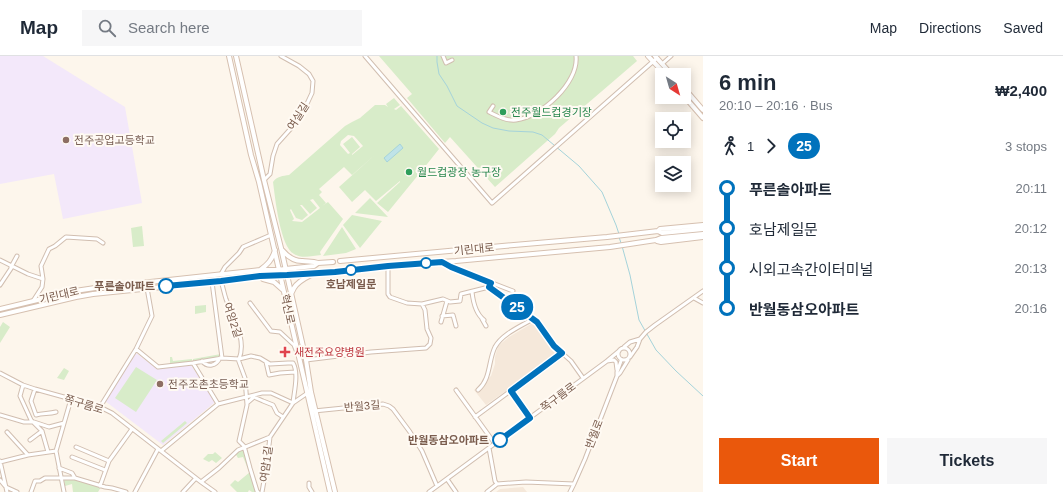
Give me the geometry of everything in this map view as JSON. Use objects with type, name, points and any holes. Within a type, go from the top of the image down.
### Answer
[{"type":"street","name":"혁신로","points":[[229,56],[251,155],[280,270],[298,350],[335,492]]},
{"type":"street","name":"혁신로","points":[[236,56],[306,360],[309,392]]},
{"type":"street","name":"여실길","points":[[264,180],[270,174],[277,144],[294,125],[305,108],[312,93],[313,81],[308,74],[299,66],[281,56]]},
{"type":"street","points":[[365,56],[492,203],[653,62],[656,57],[666,68]]},
{"type":"street","points":[[443,56],[446,63],[452,60]]},
{"type":"street","points":[[493,106],[489,112],[505,119],[514,120],[526,117],[543,108],[559,94],[569,82],[574,71],[576,56]]},
{"type":"street","points":[[648,56],[659,68]]},
{"type":"street","points":[[662,64],[672,56]]},
{"type":"street","points":[[691,96],[703,110]]},
{"type":"street","points":[[691,104],[703,118]]},
{"type":"street","points":[[258,182],[264,180]]},
{"type":"street","points":[[658,232],[660,229],[703,225]]},
{"type":"street","points":[[658,232],[662,233],[703,229]]},
{"type":"street","name":"기린대로","points":[[340,262],[658,232]]},
{"type":"street","points":[[656,240],[661,238],[703,234]]},
{"type":"street","points":[[221,274],[225,267],[243,247],[271,235]]},
{"type":"street","points":[[33,301],[42,287],[42,266],[49,249],[66,237],[97,240],[103,243]]},
{"type":"street","points":[[656,240],[661,242],[703,237]]},
{"type":"street","name":"기린대로","points":[[0,315],[93,294],[260,276],[315,273],[610,247],[656,240]]},
{"type":"street","points":[[281,248],[286,254],[295,260],[313,261],[318,263]]},
{"type":"street","points":[[260,270],[269,263],[275,250]]},
{"type":"street","points":[[0,285],[12,267],[17,256]]},
{"type":"street","points":[[0,260],[12,267],[43,279]]},
{"type":"street","name":"기린대로","points":[[0,309],[75,291],[95,288],[260,270],[280,270],[314,266],[318,263],[333,262]]},
{"type":"street","points":[[442,262],[451,267],[513,291]]},
{"type":"street","points":[[388,266],[388,294],[390,297],[407,303],[422,304],[443,299],[450,302],[460,301],[461,294],[489,287],[491,283]]},
{"type":"street","points":[[291,294],[294,287],[300,281],[315,273]]},
{"type":"street","points":[[260,276],[263,279],[274,282],[284,291]]},
{"type":"street","name":"여암2길","points":[[221,281],[226,299],[241,338],[242,351],[238,359],[245,378],[247,405],[239,441],[244,446],[258,492]]},
{"type":"street","points":[[202,361],[206,365],[210,366],[217,363],[221,358],[212,282]]},
{"type":"street","points":[[489,287],[537,322],[554,346],[571,361],[583,378]]},
{"type":"street","points":[[100,407],[136,349],[152,316],[147,288]]},
{"type":"street","points":[[617,376],[637,347],[640,339],[653,326],[703,291]]},
{"type":"street","points":[[472,292],[472,302],[486,326]]},
{"type":"street","points":[[694,298],[703,303]]},
{"type":"street","points":[[441,322],[447,300]]},
{"type":"street","points":[[250,303],[271,331],[280,332],[294,345],[297,351],[298,350]]},
{"type":"street","points":[[306,360],[371,352],[426,348],[430,344],[431,338],[427,329],[426,310],[422,304]]},
{"type":"street","points":[[442,316],[453,315],[456,326]]},
{"type":"street","points":[[478,390],[484,385],[490,360],[496,346],[503,337],[533,319]]},
{"type":"street","points":[[617,371],[622,361],[618,354],[619,351],[630,342],[640,339]]},
{"type":"street","points":[[624,348],[627,348],[630,351],[629,358]]},
{"type":"street","points":[[136,349],[158,367],[221,358],[238,359],[251,356],[260,358],[270,364],[291,363],[294,365],[296,373],[269,375],[266,362]]},
{"type":"street","name":"쪽구름로","points":[[429,492],[619,351]]},
{"type":"street","points":[[475,417],[562,353]]},
{"type":"street","points":[[607,361],[616,357],[624,360],[629,358]]},
{"type":"street","points":[[607,361],[614,360],[616,362],[617,376]]},
{"type":"street","points":[[193,363],[218,404]]},
{"type":"street","name":"여암1길","points":[[262,492],[270,437],[292,402],[296,373]]},
{"type":"street","name":"쪽구름로","points":[[0,375],[23,385],[100,407],[112,413],[215,492]]},
{"type":"street","name":"반월로","points":[[570,492],[617,376]]},
{"type":"street","points":[[23,385],[20,396],[31,420],[42,431],[48,452]]},
{"type":"street","points":[[35,389],[31,401],[36,415],[56,412]]},
{"type":"street","points":[[456,390],[495,444]]},
{"type":"street","points":[[511,391],[530,418]]},
{"type":"street","name":"여암1길","points":[[292,402],[303,397],[309,392]]},
{"type":"street","points":[[135,492],[159,450],[218,404],[262,393],[271,393],[292,402]]},
{"type":"street","points":[[247,403],[254,397],[273,405],[277,413],[283,417]]},
{"type":"street","points":[[64,492],[56,451],[71,399]]},
{"type":"street","name":"반월3길","points":[[314,411],[383,404],[389,406],[393,409],[422,450],[437,486]]},
{"type":"street","name":"혁신로","points":[[314,411],[330,492]]},
{"type":"street","points":[[0,415],[24,422],[34,422],[49,427],[64,423]]},
{"type":"street","points":[[100,486],[109,461],[132,429]]},
{"type":"street","points":[[30,440],[42,431]]},
{"type":"street","points":[[7,432],[28,455]]},
{"type":"street","points":[[201,482],[244,446],[270,437]]},
{"type":"street","points":[[76,447],[109,461]]},
{"type":"street","points":[[489,448],[495,481],[497,484]]},
{"type":"street","points":[[7,492],[0,462],[28,455],[56,451]]},
{"type":"street","points":[[72,458],[105,470]]},
{"type":"street","points":[[59,468],[72,473],[75,478]]},
{"type":"street","points":[[31,492],[36,481],[40,481],[45,478],[75,478],[105,488],[112,488],[126,492]]},
{"type":"street","points":[[183,492],[196,478]]},
{"type":"street","points":[[447,479],[456,492]]},
{"type":"street","points":[[0,480],[6,486],[17,492]]},
{"type":"street","points":[[487,492],[497,484],[526,482],[574,484]]},
{"type":"street","points":[[309,483],[309,487],[312,492]]},
{"type":"street","points":[[102,492],[105,488]]},
{"type":"shaded area","name":"전주공업고등학교","points":[[0,56],[43,56],[125,107],[142,203],[63,219],[54,174],[0,184]]},
{"type":"shaded area","points":[[535,323],[555,350],[559,353],[486,405],[474,390],[491,376],[498,346],[509,337]]},
{"type":"shaded area","name":"전주조촌초등학교","points":[[136,353],[156,368],[191,365],[214,400],[214,403],[163,445],[105,401]]},
{"type":"shaded area","points":[[523,487],[527,492],[496,492],[500,489]]},
{"type":"green space","name":"전주월드컵경기장","points":[[379,56],[633,56],[637,61],[559,128],[555,134],[495,187],[450,137],[445,143],[407,98],[412,94]]},
{"type":"green space","points":[[394,98],[400,105],[394,109],[396,110],[401,106],[439,149],[388,212],[377,203],[400,181],[376,201],[365,190],[352,202],[339,187],[377,153],[352,175],[344,167],[319,189],[322,192],[319,195],[326,203],[322,206],[328,202],[343,219],[320,252],[321,255],[304,257],[297,256],[289,250],[285,242],[279,221],[273,182],[278,177],[289,175],[345,126],[360,118],[375,105],[385,105],[388,107],[386,104]],"holes":[[[348,135],[354,136],[363,146],[352,155],[360,147],[352,137],[343,144],[350,153],[348,154],[340,145],[341,141]],[[313,199],[320,208],[302,222],[292,221],[294,219],[290,210],[291,209],[296,218],[302,220],[308,215],[300,205],[302,205],[310,214],[317,208],[310,200]]]},
{"type":"green space","points":[[370,198],[388,217],[355,213]]},
{"type":"green space","points":[[352,215],[382,221],[360,248],[343,225]]},
{"type":"green space","points":[[142,226],[144,246],[133,247],[131,228]]},
{"type":"green space","points":[[342,227],[356,249],[346,253],[323,256]]},
{"type":"green space","points":[[206,305],[206,312],[195,314],[195,306]]},
{"type":"green space","points":[[3,322],[10,327],[0,343],[0,327]]},
{"type":"green space","points":[[221,354],[221,357],[193,362],[193,359]]},
{"type":"green space","points":[[170,357],[172,357],[173,361],[192,359],[192,362],[170,364]]},
{"type":"green space","points":[[136,367],[157,380],[136,412],[115,398]]},
{"type":"green space","points":[[64,368],[69,371],[64,380],[57,378]]},
{"type":"green space","points":[[185,421],[187,423],[163,443],[161,441]]},
{"type":"green space","points":[[244,447],[256,492],[249,490],[248,492],[237,492],[230,485],[235,480],[238,482],[250,472],[243,457],[238,458],[235,453]]},
{"type":"green space","points":[[215,452],[222,458],[216,463],[212,460],[209,462],[203,459],[208,454],[213,454]]},
{"type":"green space","points":[[65,479],[75,479],[101,487],[98,492],[73,492],[72,484],[65,486]]},
{"type":"water","points":[[400,144],[403,148],[387,162],[384,158]]},
{"type":"waterway","points":[[437,56],[439,74],[457,106],[482,123],[493,128],[509,131],[533,132],[542,135],[579,166],[602,192],[619,234]]},
{"type":"waterway","points":[[619,237],[621,243]]},
{"type":"waterway","points":[[622,246],[630,275],[639,320],[656,350],[703,396]]},
{"type":"bus line","name":"25","points":[[166,286],[260,276],[335,272],[442,262],[491,283],[489,287],[537,322],[554,346],[562,353],[511,391],[530,418],[500,440]]},
{"type":"place","name":"전주월드컵경기장","points":[[503,112]]},
{"type":"place","name":"전주공업고등학교","points":[[66,140]]},
{"type":"place","name":"월드컵광장 농구장","points":[[409,172]]},
{"type":"place","name":"호남제일문","points":[[351,270]]},
{"type":"place","name":"푸른솔아파트","points":[[166,286]]},
{"type":"place","name":"새전주요양병원","points":[[285,352]]},
{"type":"place","name":"전주조촌초등학교","points":[[160,384]]},
{"type":"place","name":"반월동삼오아파트","points":[[500,440]]}]
